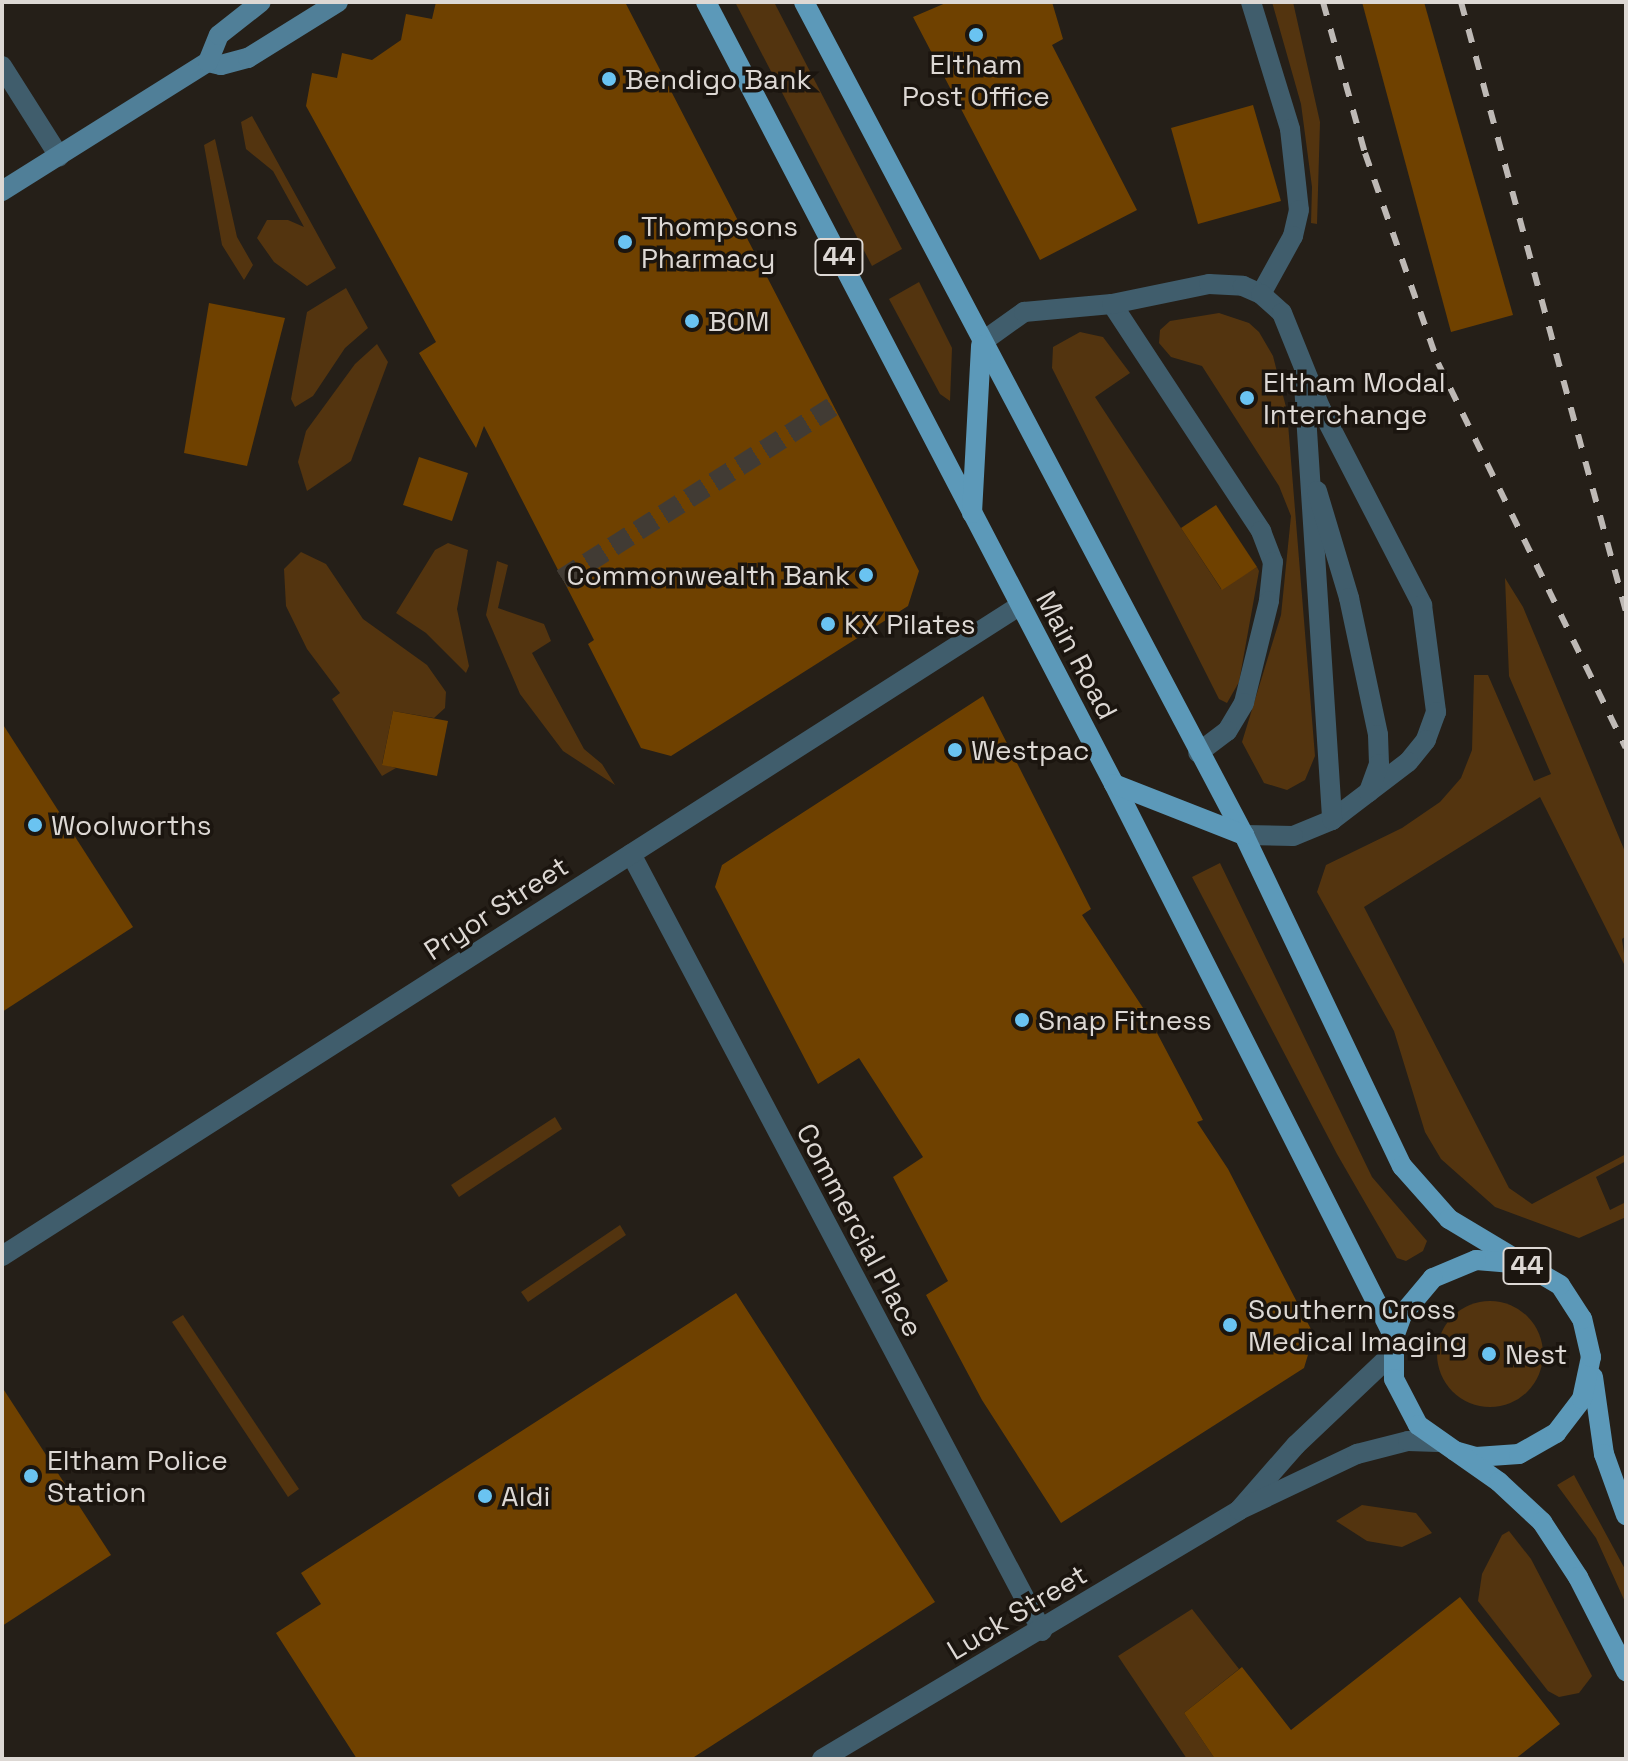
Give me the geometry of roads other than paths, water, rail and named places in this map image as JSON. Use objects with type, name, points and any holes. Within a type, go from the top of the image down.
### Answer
[{"type":"main road","name":"Main Road","points":[[706,2],[1114,784],[1393,1345]]},
{"type":"main road","name":"44","points":[[804,2],[1244,835],[1402,1166],[1449,1219],[1560,1285],[1572,1301],[1591,1357],[1604,1454],[1626,1515]]},
{"type":"main road","points":[[972,513],[982,342]]},
{"type":"main road","points":[[1114,784],[1244,835]]},
{"type":"main road","name":"44","points":[[1524,1264],[1489,1259],[1453,1266],[1415,1295],[1393,1345],[1403,1404],[1447,1446],[1542,1522],[1572,1567],[1626,1671]]},
{"type":"main road","points":[[1447,1446],[1498,1457],[1539,1445],[1577,1408],[1591,1357]]},
{"type":"street","points":[[2,191],[208,62],[219,35],[261,2]]},
{"type":"street","points":[[208,62],[221,65],[248,58],[338,2]]},
{"type":"street","points":[[1251,2],[1290,129],[1299,210],[1293,236],[1261,294]]},
{"type":"street","points":[[2,66],[59,156]]},
{"type":"street","points":[[982,342],[1024,312],[1112,304],[1209,284],[1261,294],[1282,313],[1303,372],[1426,617],[1436,690],[1434,722],[1408,762],[1332,820],[1293,836],[1244,835]]},
{"type":"street","points":[[1112,304],[1261,531],[1273,562],[1269,601],[1244,703],[1227,731],[1198,753]]},
{"type":"street","points":[[1303,372],[1332,820]]},
{"type":"street","points":[[1308,461],[1349,598],[1378,735],[1379,764],[1369,792]]},
{"type":"street","name":"Pryor Street","points":[[2,1256],[1019,606]]},
{"type":"street","name":"Commercial Place","points":[[631,854],[1042,1631]]},
{"type":"street","name":"Luck Street","points":[[1239,1510],[1296,1445],[1393,1345]]},
{"type":"street","name":"Luck Street","points":[[822,1759],[1042,1631],[1239,1510],[1357,1454],[1408,1441],[1447,1446]]},
{"type":"tunnel","points":[[562,579],[835,405]]},
{"type":"railway","points":[[1323,2],[1365,153],[1438,363],[1626,748]]},
{"type":"railway","points":[[1461,2],[1626,612]]},
{"type":"place","name":"Eltham Post Office","points":[[976,35]]},
{"type":"place","name":"Bendigo Bank","points":[[609,79]]},
{"type":"place","name":"Thompsons Pharmacy","points":[[625,242]]},
{"type":"place","name":"BOM","points":[[692,321]]},
{"type":"place","name":"Eltham Modal Interchange","points":[[1247,398]]},
{"type":"place","name":"Commonwealth Bank","points":[[866,575]]},
{"type":"place","name":"KX Pilates","points":[[828,624]]},
{"type":"place","name":"Westpac","points":[[955,750]]},
{"type":"place","name":"Woolworths","points":[[35,825]]},
{"type":"place","name":"Snap Fitness","points":[[1022,1020]]},
{"type":"place","name":"Southern Cross Medical Imaging","points":[[1230,1325]]},
{"type":"place","name":"Nest","points":[[1489,1354]]},
{"type":"place","name":"Eltham Police Station","points":[[31,1476]]},
{"type":"place","name":"Aldi","points":[[485,1496]]}]
